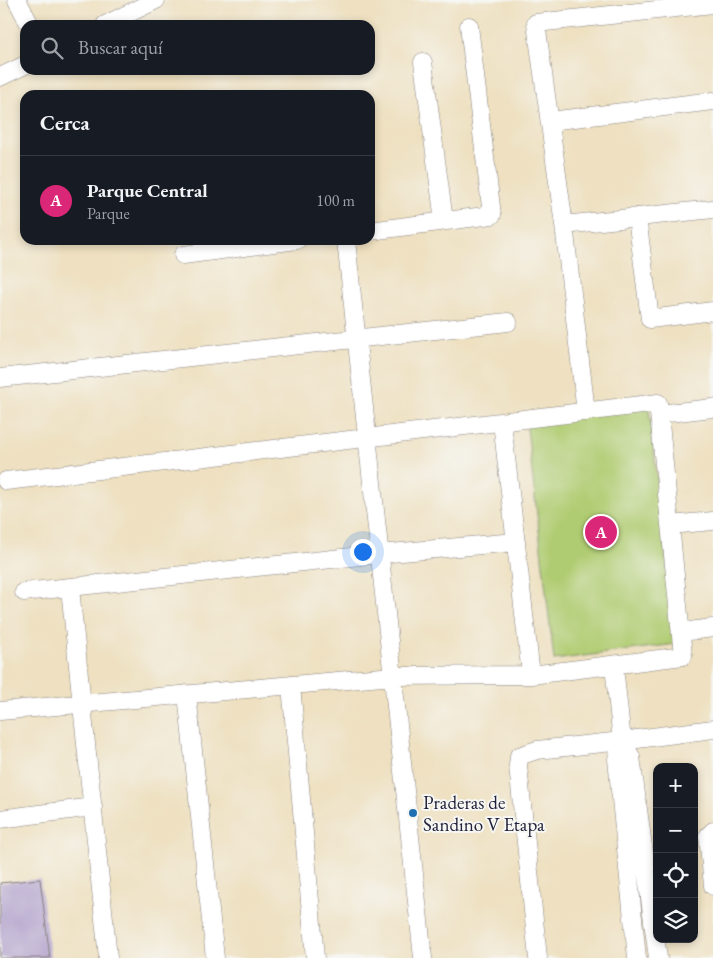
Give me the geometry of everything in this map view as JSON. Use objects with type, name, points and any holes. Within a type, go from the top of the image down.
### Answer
[{"type":"street","points":[[17,0],[27,20]]},
{"type":"street","points":[[115,20],[156,0]]},
{"type":"street","points":[[586,412],[564,225],[536,23],[608,8],[713,4]]},
{"type":"street","points":[[375,230],[492,215],[469,26]]},
{"type":"street","points":[[423,62],[444,221]]},
{"type":"street","points":[[0,78],[20,68]]},
{"type":"street","points":[[550,120],[713,102]]},
{"type":"street","points":[[564,225],[713,209]]},
{"type":"street","points":[[637,217],[650,319],[713,312]]},
{"type":"street","points":[[183,255],[259,245]]},
{"type":"street","points":[[347,245],[423,958]]},
{"type":"street","points":[[0,378],[508,322]]},
{"type":"street","points":[[0,710],[393,676],[531,675],[683,656],[658,403],[6,481]]},
{"type":"street","points":[[659,414],[713,408]]},
{"type":"street","points":[[502,422],[531,675]]},
{"type":"street","points":[[670,525],[713,520]]},
{"type":"street","points":[[24,592],[380,554],[516,542]]},
{"type":"street","points":[[70,588],[108,958]]},
{"type":"street","points":[[681,632],[713,628]]},
{"type":"street","points":[[614,666],[622,741],[617,759],[637,958]]},
{"type":"street","points":[[291,685],[315,958]]},
{"type":"street","points":[[187,694],[215,958]]},
{"type":"street","points":[[538,958],[518,766],[519,756],[537,750],[713,729]]},
{"type":"street","points":[[622,741],[632,757],[658,958]]},
{"type":"street","points":[[0,819],[93,807]]},
{"type":"street","points":[[713,831],[708,836],[713,886]]},
{"type":"green space","points":[[649,408],[676,644],[554,660],[526,420]]},
{"type":"building","points":[[40,879],[50,958],[0,958],[0,883]]},
{"type":"place","name":"Parque Central","points":[[601,532]]},
{"type":"place","name":"Praderas de Sandino V Etapa","points":[[413,813]]}]
